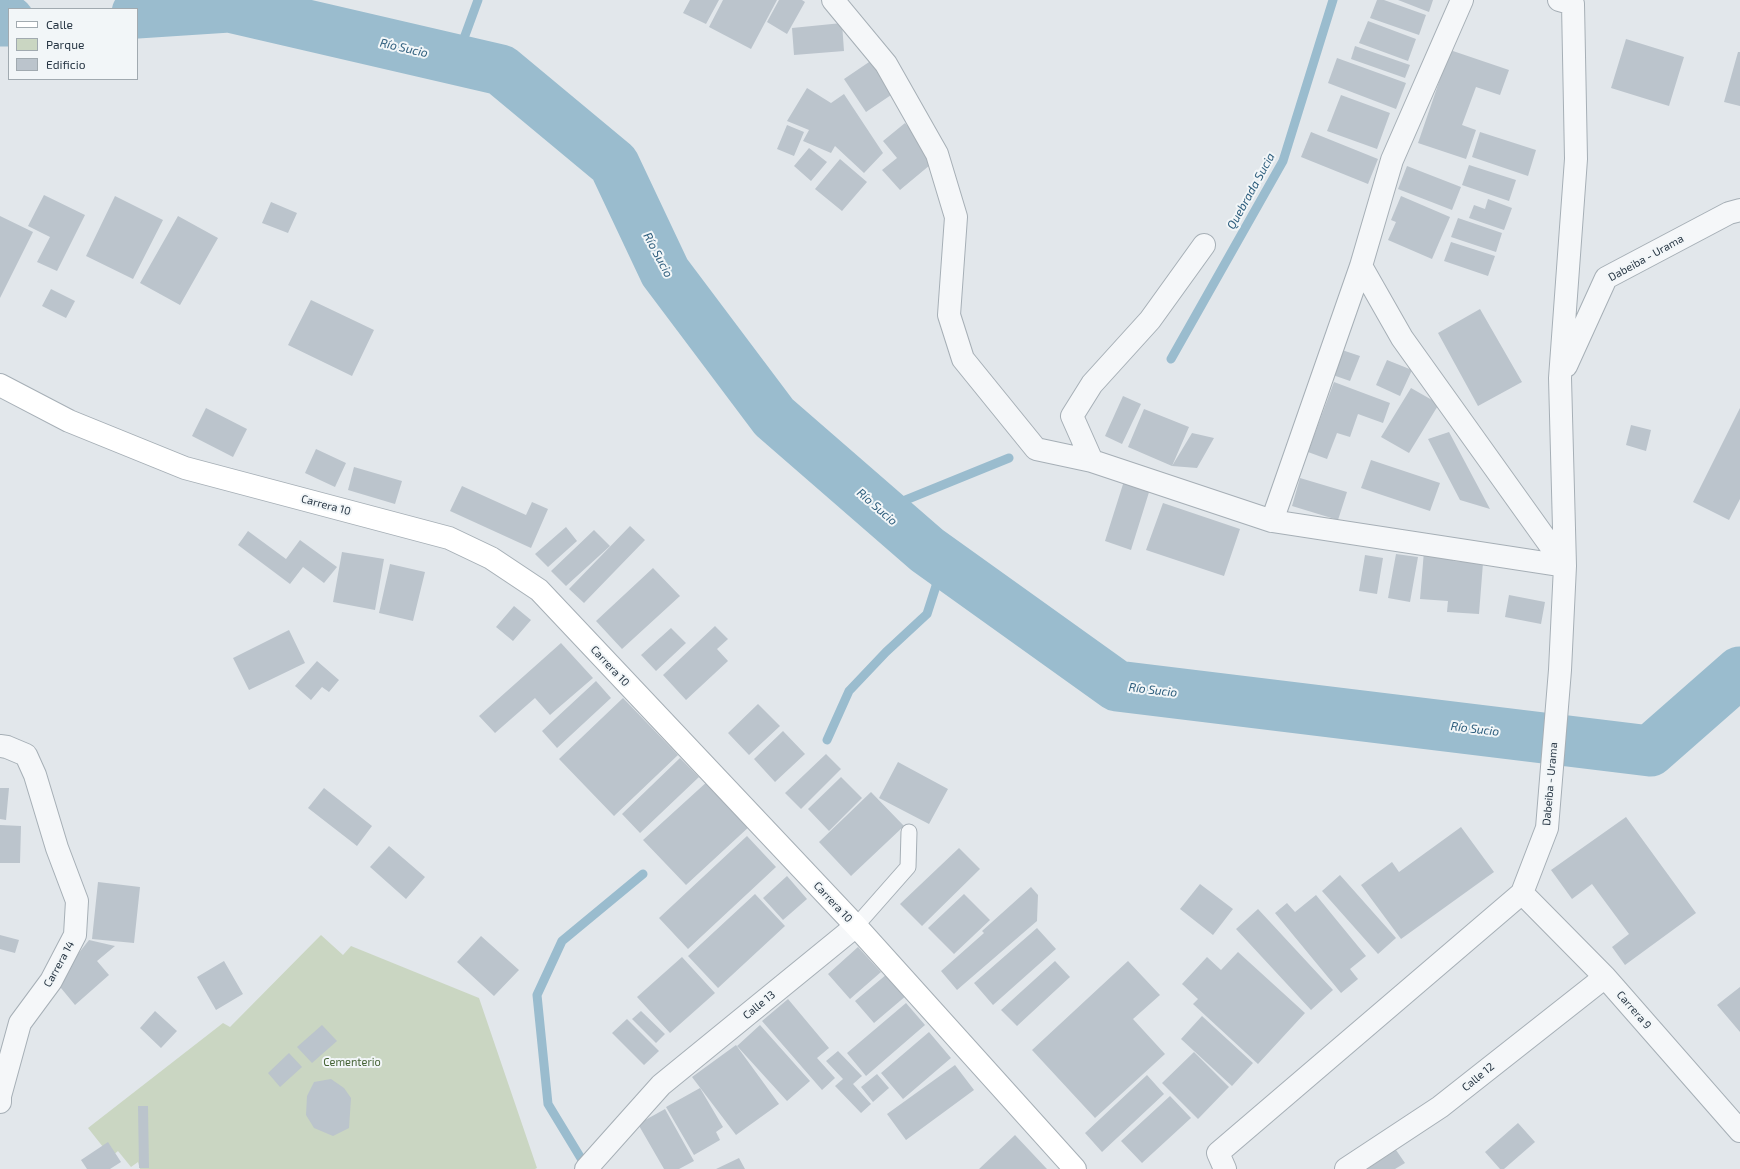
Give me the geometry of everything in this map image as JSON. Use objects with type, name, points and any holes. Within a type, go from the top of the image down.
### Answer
[{"type":"main road","name":"Carrera 10","points":[[0,385],[70,421],[185,468],[449,538],[491,558],[538,590],[856,926],[1075,1169]]},
{"type":"street","points":[[833,0],[886,64],[937,154],[956,217],[949,315],[963,359],[1036,449],[1092,461],[1272,521],[1565,566]]},
{"type":"street","points":[[1272,521],[1362,266],[1392,160],[1462,0]]},
{"type":"street","name":"Dabeiba - Urama","points":[[1522,893],[1547,828],[1560,670],[1565,566],[1560,378],[1576,158],[1573,4],[1559,0]]},
{"type":"street","name":"Dabeiba - Urama","points":[[1560,378],[1606,278],[1729,213],[1740,210]]},
{"type":"street","points":[[1092,461],[1072,416],[1092,384],[1150,320],[1204,245]]},
{"type":"street","points":[[1362,266],[1402,338],[1565,566]]},
{"type":"street","name":"Carrera 14","points":[[0,746],[7,746],[26,755],[35,774],[57,848],[77,901],[75,935],[52,981],[20,1024],[0,1096],[0,1102]]},
{"type":"street","points":[[1225,1169],[1218,1153],[1522,893]]},
{"type":"street","name":"Carrera 9","points":[[1522,893],[1604,976],[1740,1131]]},
{"type":"street","name":"Calle 13","points":[[586,1169],[661,1085],[856,926]]},
{"type":"street","name":"Calle 12","points":[[1346,1169],[1440,1107],[1604,976]]},
{"type":"lane","name":"Calle 13","points":[[856,926],[908,866],[909,832]]},
{"type":"green space","name":"Cementerio","points":[[321,935],[343,955],[351,946],[479,998],[537,1168],[140,1169],[138,1162],[131,1167],[118,1151],[111,1157],[88,1128],[223,1023],[230,1027]]},
{"type":"building","points":[[690,0],[719,0],[706,24],[683,13]]},
{"type":"building","points":[[723,0],[777,0],[751,49],[709,27]]},
{"type":"building","points":[[779,0],[802,0],[805,2],[787,34],[767,22]]},
{"type":"building","points":[[1377,0],[1384,0],[1426,15],[1419,35],[1370,18]]},
{"type":"building","points":[[1398,0],[1433,0],[1429,12]]},
{"type":"building","points":[[1368,21],[1416,39],[1408,61],[1359,43]]},
{"type":"building","points":[[842,23],[844,51],[794,55],[792,28]]},
{"type":"building","points":[[1626,39],[1684,57],[1669,106],[1611,88]]},
{"type":"building","points":[[1355,46],[1410,65],[1405,78],[1351,59]]},
{"type":"building","points":[[1450,50],[1509,70],[1500,95],[1476,87],[1462,125],[1476,130],[1466,159],[1418,143]]},
{"type":"building","points":[[1738,52],[1740,52],[1740,106],[1724,102]]},
{"type":"building","points":[[1337,58],[1406,83],[1396,109],[1328,83]]},
{"type":"building","points":[[872,60],[894,93],[866,112],[844,79]]},
{"type":"building","points":[[807,88],[831,103],[844,94],[883,153],[864,173],[835,146],[831,153],[803,141],[809,130],[787,121]]},
{"type":"building","points":[[1341,95],[1390,113],[1377,149],[1327,131]]},
{"type":"building","points":[[905,123],[936,160],[900,190],[882,170],[897,158],[883,141]]},
{"type":"building","points":[[787,125],[804,132],[794,156],[777,149]]},
{"type":"building","points":[[1311,132],[1378,159],[1368,184],[1301,157]]},
{"type":"building","points":[[1480,132],[1536,150],[1528,176],[1472,157]]},
{"type":"building","points":[[809,148],[827,162],[811,181],[794,166]]},
{"type":"building","points":[[840,159],[867,182],[842,211],[815,189]]},
{"type":"building","points":[[1469,165],[1516,180],[1509,201],[1462,185]]},
{"type":"building","points":[[1407,166],[1461,187],[1452,210],[1398,189]]},
{"type":"building","points":[[44,195],[85,215],[57,271],[37,262],[50,237],[28,226]]},
{"type":"building","points":[[115,196],[163,220],[133,279],[86,256]]},
{"type":"building","points":[[1401,196],[1450,217],[1432,259],[1388,240],[1396,222],[1391,220]]},
{"type":"building","points":[[1488,199],[1512,208],[1504,230],[1469,218],[1474,205],[1485,209]]},
{"type":"building","points":[[271,202],[297,213],[288,233],[262,223]]},
{"type":"building","points":[[0,216],[33,232],[0,298]]},
{"type":"building","points":[[178,216],[218,238],[180,305],[140,283]]},
{"type":"building","points":[[1458,218],[1502,233],[1496,252],[1451,237]]},
{"type":"building","points":[[1451,242],[1495,256],[1488,276],[1444,261]]},
{"type":"building","points":[[51,289],[75,301],[66,318],[42,306]]},
{"type":"building","points":[[311,300],[374,330],[352,376],[288,345]]},
{"type":"building","points":[[1480,309],[1522,382],[1478,406],[1438,333]]},
{"type":"building","points":[[1339,349],[1360,356],[1350,381],[1330,374]]},
{"type":"building","points":[[1387,360],[1412,370],[1400,396],[1376,385]]},
{"type":"building","points":[[1334,382],[1390,403],[1383,423],[1358,414],[1350,437],[1337,433],[1327,459],[1308,452]]},
{"type":"building","points":[[1411,388],[1439,404],[1409,453],[1381,437]]},
{"type":"building","points":[[1123,396],[1141,404],[1122,444],[1105,436]]},
{"type":"building","points":[[206,408],[247,429],[233,457],[192,436]]},
{"type":"building","points":[[1740,408],[1740,499],[1729,520],[1693,502]]},
{"type":"building","points":[[1144,409],[1189,427],[1172,466],[1128,447]]},
{"type":"building","points":[[1631,425],[1651,430],[1646,451],[1626,445]]},
{"type":"building","points":[[1449,432],[1490,509],[1460,500],[1428,439]]},
{"type":"building","points":[[1192,433],[1214,438],[1197,468],[1172,466]]},
{"type":"building","points":[[316,449],[346,463],[335,487],[305,473]]},
{"type":"building","points":[[1371,460],[1440,483],[1430,511],[1361,488]]},
{"type":"building","points":[[354,467],[402,481],[395,504],[348,490]]},
{"type":"building","points":[[1300,478],[1347,492],[1338,520],[1292,506]]},
{"type":"building","points":[[1124,481],[1150,489],[1131,550],[1105,541]]},
{"type":"building","points":[[462,486],[526,515],[532,502],[548,509],[531,548],[450,511]]},
{"type":"building","points":[[1163,503],[1240,529],[1224,576],[1146,550]]},
{"type":"building","points":[[630,526],[645,540],[584,603],[569,589]]},
{"type":"building","points":[[566,527],[577,541],[548,567],[535,554]]},
{"type":"building","points":[[594,530],[610,546],[566,586],[551,571]]},
{"type":"building","points":[[248,531],[286,559],[300,540],[337,567],[324,583],[303,567],[290,584],[238,545]]},
{"type":"building","points":[[1424,551],[1454,553],[1453,561],[1483,563],[1479,614],[1447,612],[1448,601],[1420,599]]},
{"type":"building","points":[[342,552],[384,559],[375,610],[333,602]]},
{"type":"building","points":[[1396,554],[1418,557],[1410,602],[1388,598]]},
{"type":"building","points":[[1365,555],[1383,558],[1377,594],[1359,591]]},
{"type":"building","points":[[390,564],[425,572],[413,621],[379,613]]},
{"type":"building","points":[[653,568],[680,596],[622,649],[596,621]]},
{"type":"building","points":[[1509,595],[1545,602],[1541,624],[1505,617]]},
{"type":"building","points":[[514,606],[531,620],[513,641],[496,627]]},
{"type":"building","points":[[715,626],[728,639],[717,649],[728,661],[686,700],[663,675]]},
{"type":"building","points":[[671,628],[686,643],[656,671],[641,655]]},
{"type":"building","points":[[289,630],[305,663],[249,690],[233,658]]},
{"type":"building","points":[[561,643],[593,678],[550,715],[535,698],[495,733],[479,716]]},
{"type":"building","points":[[317,661],[339,680],[329,692],[322,687],[311,700],[295,686]]},
{"type":"building","points":[[596,681],[611,698],[557,748],[542,731]]},
{"type":"building","points":[[623,698],[678,755],[614,816],[559,759]]},
{"type":"building","points":[[758,704],[780,726],[749,755],[728,733]]},
{"type":"building","points":[[783,731],[805,754],[775,782],[754,759]]},
{"type":"building","points":[[826,754],[841,769],[801,809],[785,793]]},
{"type":"building","points":[[680,758],[699,777],[640,833],[622,814]]},
{"type":"building","points":[[898,762],[948,789],[929,824],[879,798]]},
{"type":"building","points":[[841,777],[862,798],[829,831],[808,809]]},
{"type":"building","points":[[709,780],[751,825],[686,885],[643,840]]},
{"type":"building","points":[[0,788],[9,788],[6,820],[0,819]]},
{"type":"building","points":[[324,788],[372,826],[357,846],[308,808]]},
{"type":"building","points":[[871,792],[904,826],[851,876],[819,842]]},
{"type":"building","points":[[1626,817],[1696,913],[1625,965],[1612,947],[1629,934],[1592,884],[1572,899],[1551,870]]},
{"type":"building","points":[[0,825],[21,826],[20,863],[0,863]]},
{"type":"building","points":[[1461,827],[1494,872],[1401,939],[1361,885],[1392,862],[1399,872]]},
{"type":"building","points":[[747,836],[776,867],[688,949],[659,918]]},
{"type":"building","points":[[389,846],[425,877],[406,899],[370,867]]},
{"type":"building","points":[[959,848],[980,869],[922,926],[900,904]]},
{"type":"building","points":[[1340,875],[1396,938],[1378,954],[1322,891]]},
{"type":"building","points":[[787,876],[807,899],[783,920],[763,898]]},
{"type":"building","points":[[98,882],[140,887],[134,943],[92,939]]},
{"type":"building","points":[[1200,884],[1233,909],[1213,935],[1180,909]]},
{"type":"building","points":[[1031,887],[1038,895],[1037,921],[957,990],[941,971],[984,933],[982,931]]},
{"type":"building","points":[[755,894],[785,926],[718,988],[688,956]]},
{"type":"building","points":[[964,894],[990,920],[954,954],[928,928]]},
{"type":"building","points":[[1316,895],[1366,956],[1350,969],[1358,979],[1341,993],[1275,913],[1287,903],[1295,912]]},
{"type":"building","points":[[1258,909],[1333,990],[1311,1010],[1236,929]]},
{"type":"building","points":[[1037,928],[1056,949],[993,1005],[974,983]]},
{"type":"building","points":[[0,935],[19,940],[15,953],[0,949]]},
{"type":"building","points":[[481,936],[519,970],[494,996],[457,962]]},
{"type":"building","points":[[89,940],[115,946],[97,961],[109,975],[75,1005],[56,982]]},
{"type":"building","points":[[858,947],[881,972],[850,999],[828,974]]},
{"type":"building","points":[[1238,952],[1305,1013],[1258,1064],[1193,1004],[1198,999],[1182,984],[1207,957],[1221,970]]},
{"type":"building","points":[[682,957],[715,993],[670,1033],[637,997]]},
{"type":"building","points":[[224,961],[243,994],[216,1010],[197,977]]},
{"type":"building","points":[[1055,961],[1070,977],[1017,1026],[1001,1010]]},
{"type":"building","points":[[1128,961],[1160,995],[1133,1019],[1165,1054],[1095,1118],[1032,1050]]},
{"type":"building","points":[[887,974],[907,995],[874,1023],[855,1001]]},
{"type":"building","points":[[1740,987],[1740,1032],[1717,1005]]},
{"type":"building","points":[[788,999],[829,1048],[817,1058],[835,1078],[822,1090],[762,1021]]},
{"type":"building","points":[[906,1003],[925,1025],[866,1076],[847,1053]]},
{"type":"building","points":[[155,1011],[177,1031],[161,1048],[140,1028]]},
{"type":"building","points":[[641,1011],[665,1034],[656,1043],[632,1019]]},
{"type":"building","points":[[1202,1016],[1253,1063],[1232,1086],[1181,1039]]},
{"type":"building","points":[[627,1019],[659,1051],[644,1065],[612,1033]]},
{"type":"building","points":[[322,1025],[337,1041],[312,1063],[297,1047]]},
{"type":"building","points":[[760,1025],[810,1081],[787,1101],[737,1046]]},
{"type":"building","points":[[929,1032],[951,1058],[903,1099],[881,1073]]},
{"type":"building","points":[[736,1045],[779,1104],[736,1135],[692,1077]]},
{"type":"building","points":[[838,1051],[862,1076],[853,1084],[871,1104],[861,1113],[835,1086],[843,1079],[826,1061]]},
{"type":"building","points":[[1194,1052],[1229,1087],[1198,1119],[1162,1083]]},
{"type":"building","points":[[289,1053],[302,1067],[280,1087],[268,1073]]},
{"type":"building","points":[[955,1065],[974,1090],[906,1140],[887,1114]]},
{"type":"building","points":[[877,1074],[889,1088],[873,1102],[861,1087]]},
{"type":"building","points":[[1147,1075],[1164,1094],[1102,1152],[1085,1133]]},
{"type":"building","points":[[331,1079],[344,1088],[351,1098],[349,1128],[333,1136],[314,1128],[306,1115],[307,1096],[314,1082]]},
{"type":"building","points":[[700,1088],[723,1127],[716,1132],[720,1140],[694,1155],[666,1107]]},
{"type":"building","points":[[1170,1096],[1191,1118],[1142,1163],[1121,1141]]},
{"type":"building","points":[[138,1106],[148,1106],[149,1168],[139,1168]]},
{"type":"building","points":[[665,1109],[694,1161],[679,1169],[664,1169],[638,1124]]},
{"type":"building","points":[[1518,1123],[1535,1142],[1504,1169],[1500,1169],[1485,1152]]},
{"type":"building","points":[[1015,1135],[1047,1169],[979,1169]]},
{"type":"building","points":[[108,1142],[121,1162],[110,1169],[87,1169],[81,1160]]},
{"type":"building","points":[[1396,1150],[1405,1163],[1395,1169],[1367,1169]]},
{"type":"building","points":[[739,1158],[745,1169],[716,1169]]},
{"type":"waterway","points":[[456,60],[478,0]]},
{"type":"waterway","name":"Quebrada Sucia","points":[[1171,359],[1283,161],[1333,0]]},
{"type":"waterway","name":"Río Sucio","points":[[138,13],[229,7],[501,70],[614,164],[665,272],[774,417],[927,550],[1117,686],[1650,751],[1740,672]]},
{"type":"waterway","name":"Río Sucio","points":[[0,21],[8,21]]},
{"type":"waterway","points":[[881,510],[1009,458]]},
{"type":"waterway","points":[[827,740],[849,691],[886,652],[927,614],[936,586],[936,557]]},
{"type":"waterway","points":[[582,1160],[548,1104],[537,995],[562,941],[643,874]]}]
